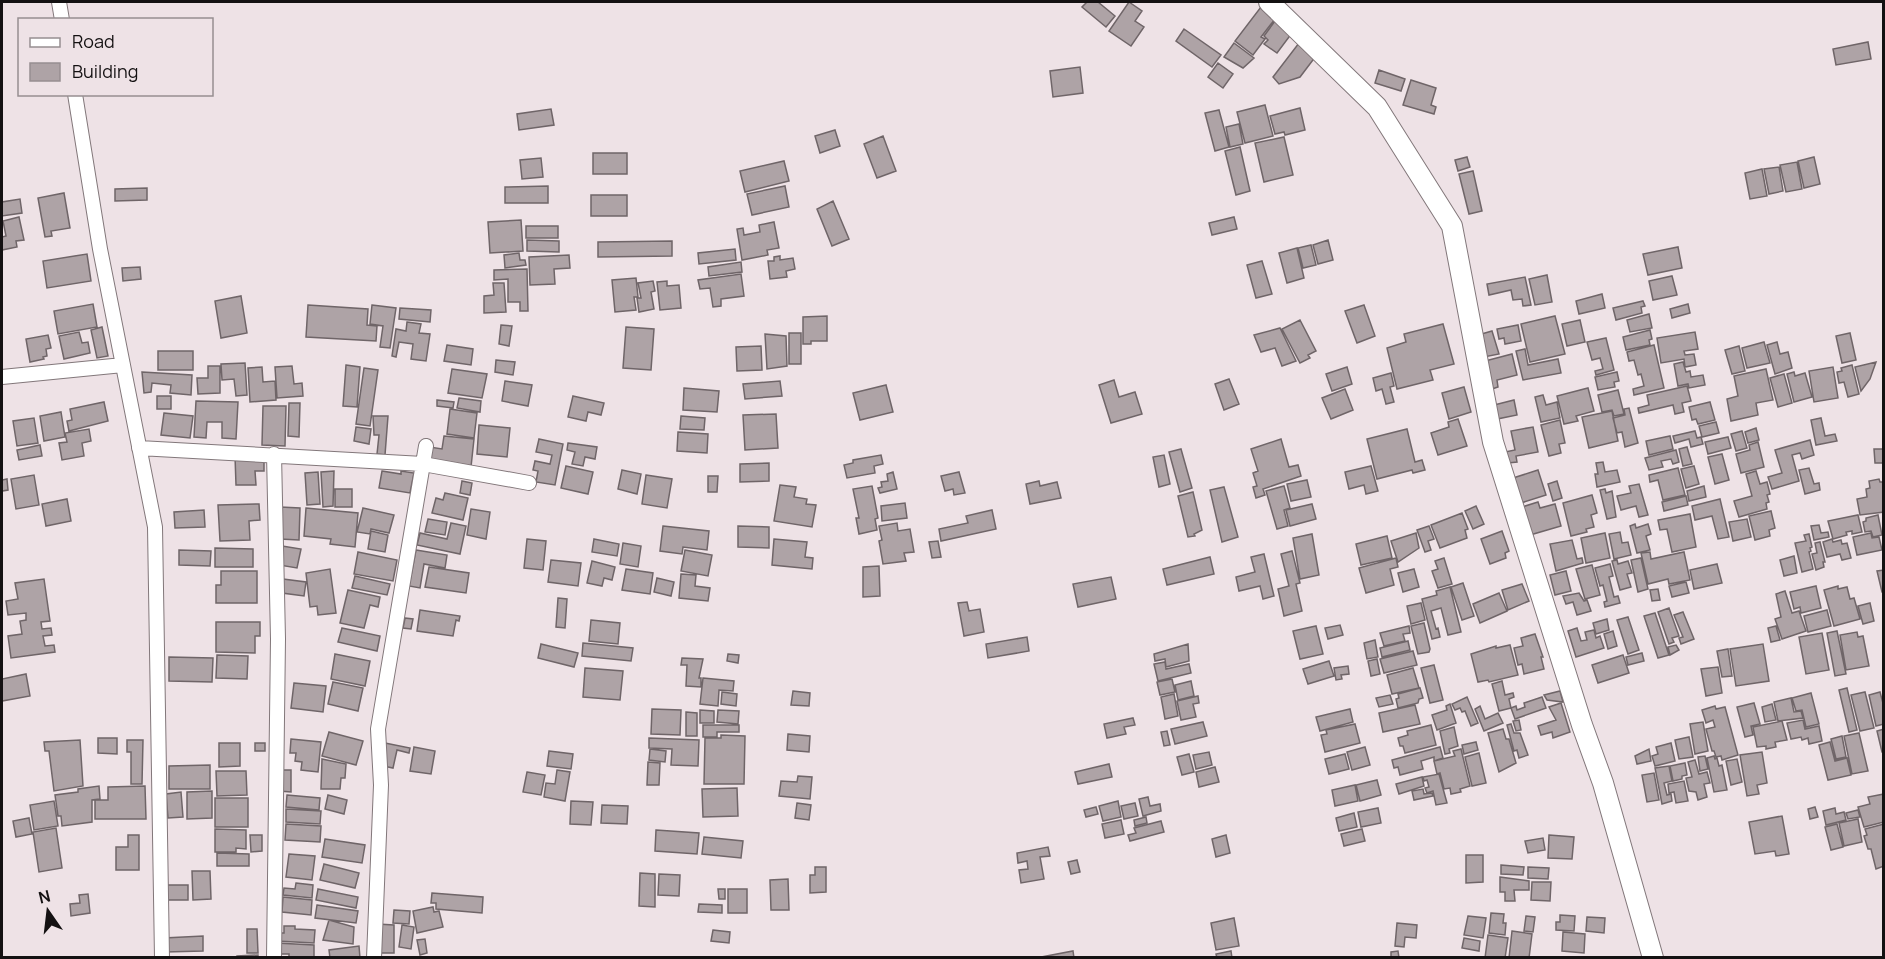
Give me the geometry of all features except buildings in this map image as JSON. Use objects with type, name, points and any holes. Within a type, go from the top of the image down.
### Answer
[{"type":"street","points":[[59,2],[62,18]]},
{"type":"street","points":[[1269,2],[1377,107],[1452,225],[1493,442],[1582,725],[1603,783],[1653,957]]},
{"type":"street","points":[[75,96],[100,249],[155,527],[162,957]]},
{"type":"street","points":[[2,377],[123,364]]},
{"type":"street","points":[[374,957],[381,785],[378,729],[426,446]]},
{"type":"street","points":[[139,448],[423,464],[529,483]]},
{"type":"street","points":[[274,454],[278,639],[274,957]]}]
